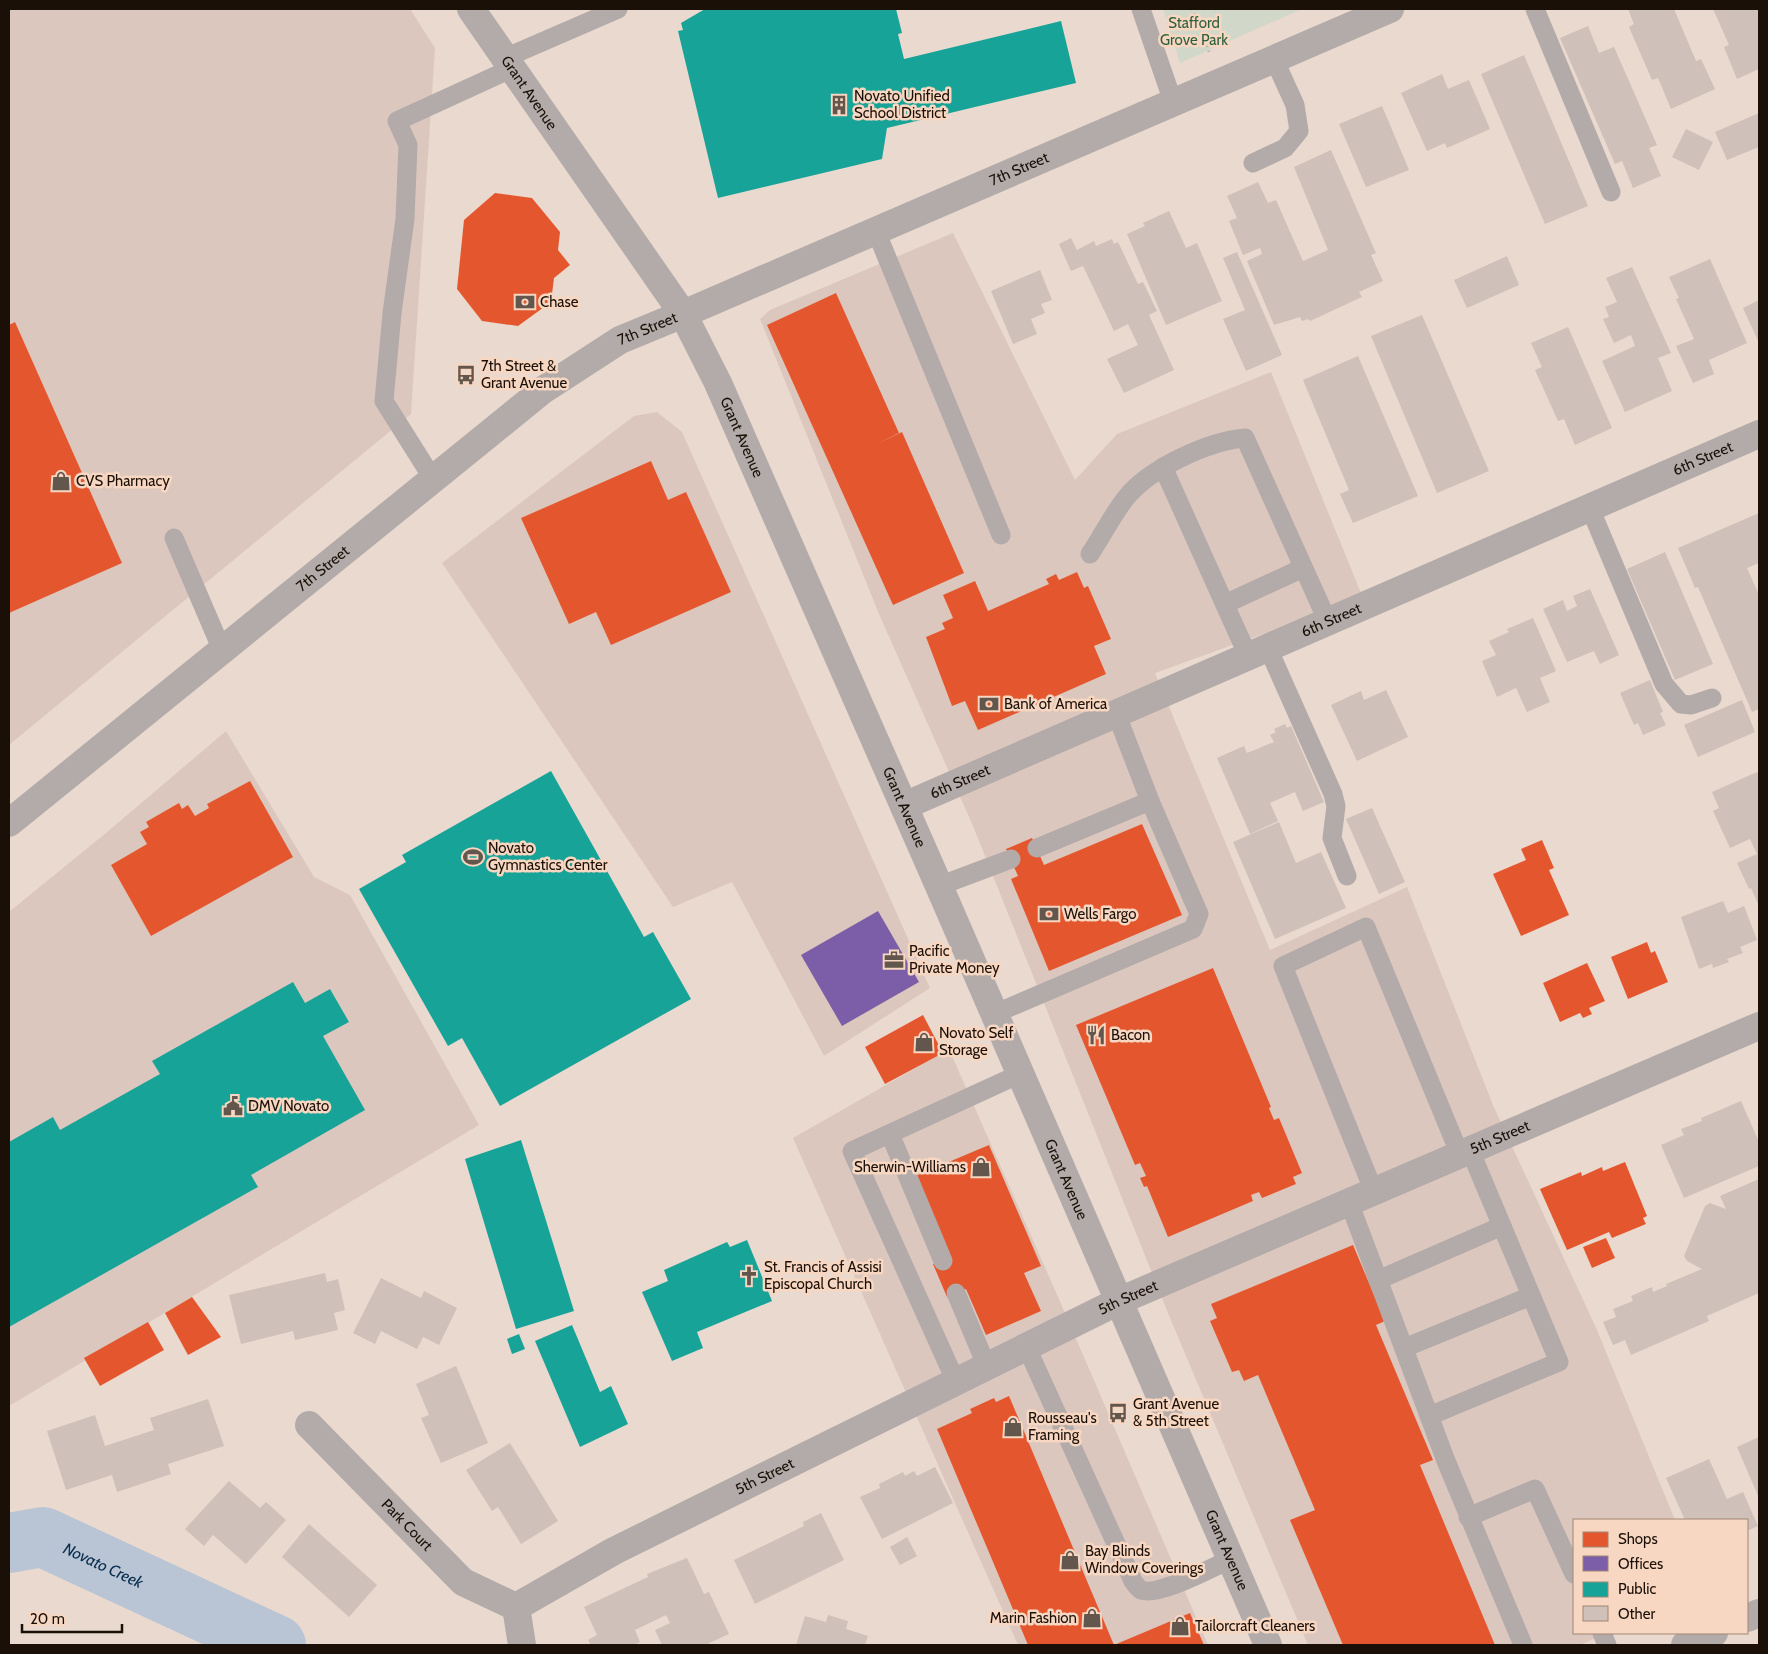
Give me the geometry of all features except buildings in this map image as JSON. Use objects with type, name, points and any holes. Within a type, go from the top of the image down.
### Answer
[{"type":"street","name":"Grant Avenue","points":[[471,9],[683,314],[718,383],[939,886],[1268,1645]]},
{"type":"street","name":"7th Street","points":[[9,822],[543,390],[620,340],[1390,9]]},
{"type":"street","name":"6th Street","points":[[904,806],[1759,434]]},
{"type":"street","name":"5th Street","points":[[516,1607],[614,1551],[1119,1301],[1759,1026]]},
{"type":"street","name":"Park Court","points":[[310,1425],[463,1582],[516,1607]]},
{"type":"street","points":[[516,1607],[522,1645]]},
{"type":"street","points":[[1686,1645],[1712,1634]]},
{"type":"lane","points":[[433,479],[384,402],[391,322],[405,210],[408,145],[397,120],[618,9]]},
{"type":"lane","points":[[1141,9],[1173,102]]},
{"type":"lane","points":[[1536,9],[1611,192]]},
{"type":"lane","points":[[1253,162],[1284,148],[1299,131],[1295,105],[1274,59]]},
{"type":"lane","points":[[876,231],[1000,535]]},
{"type":"lane","points":[[1090,554],[1126,498],[1163,466],[1217,443],[1245,438],[1328,622]]},
{"type":"lane","points":[[1163,466],[1225,604],[1258,652],[1333,794],[1336,806],[1332,838],[1347,876]]},
{"type":"lane","points":[[1590,508],[1664,684],[1681,704],[1691,705],[1712,698]]},
{"type":"lane","points":[[174,538],[222,650]]},
{"type":"lane","points":[[1225,604],[1303,568]]},
{"type":"lane","points":[[994,1014],[1193,929],[1199,914],[1150,801],[1116,713]]},
{"type":"lane","points":[[1037,848],[1150,801]]},
{"type":"lane","points":[[939,886],[1011,859]]},
{"type":"lane","points":[[1374,1192],[1283,966],[1366,928],[1465,1153],[1502,1226],[1559,1362],[1429,1416]]},
{"type":"lane","points":[[956,1382],[852,1152],[1020,1074]]},
{"type":"lane","points":[[890,1134],[943,1261]]},
{"type":"lane","points":[[1349,1202],[1446,1461],[1523,1645]]},
{"type":"lane","points":[[1378,1280],[1502,1226]]},
{"type":"lane","points":[[956,1293],[987,1367]]},
{"type":"lane","points":[[1404,1348],[1531,1296]]},
{"type":"lane","points":[[1027,1348],[1133,1581],[1140,1589],[1150,1591],[1170,1586],[1231,1559]]},
{"type":"lane","points":[[1468,1517],[1535,1489],[1573,1572]]},
{"type":"path","points":[[1192,9],[1222,82]]},
{"type":"shaded area","points":[[9,9],[410,9],[435,48],[411,414],[9,745]]},
{"type":"shaded area","points":[[953,233],[1075,480],[1117,434],[1271,372],[1363,598],[1155,673],[1270,950],[1407,887],[1493,1105],[1597,1330],[1675,1519],[1573,1519],[1573,1634],[1605,1634],[1580,1645],[1308,1645],[1170,1318],[973,826],[879,614],[760,319],[770,310]]},
{"type":"shaded area","points":[[657,412],[682,432],[930,988],[824,1056],[732,882],[673,907],[442,563],[634,416]]},
{"type":"shaded area","points":[[226,731],[314,877],[350,895],[479,1125],[9,1406],[9,912]]},
{"type":"shaded area","points":[[949,1049],[1208,1645],[1018,1645],[793,1138]]},
{"type":"green space","name":"Stafford Grove Park","points":[[1163,9],[1302,9],[1180,63]]},
{"type":"waterway","name":"Novato Creek","points":[[9,1543],[43,1537],[276,1645]]},
{"type":"place","name":"Novato Unified School District","points":[[839,105]]},
{"type":"place","name":"Chase","points":[[525,302]]},
{"type":"place","name":"7th Street & Grant Avenue","points":[[466,375]]},
{"type":"place","name":"CVS Pharmacy","points":[[61,481]]},
{"type":"place","name":"Bank of America","points":[[989,704]]},
{"type":"place","name":"Novato Gymnastics Center","points":[[473,857]]},
{"type":"place","name":"Wells Fargo","points":[[1049,914]]},
{"type":"place","name":"Pacific Private Money","points":[[894,960]]},
{"type":"place","name":"Bacon","points":[[1096,1035]]},
{"type":"place","name":"Novato Self Storage","points":[[924,1042]]},
{"type":"place","name":"DMV Novato","points":[[233,1106]]},
{"type":"place","name":"Sherwin-Williams","points":[[981,1167]]},
{"type":"place","name":"St. Francis of Assisi Episcopal Church","points":[[749,1276]]},
{"type":"place","name":"Grant Avenue & 5th Street","points":[[1118,1413]]},
{"type":"place","name":"Rousseau's Framing","points":[[1013,1427]]},
{"type":"place","name":"Bay Blinds Window Coverings","points":[[1070,1560]]},
{"type":"place","name":"Marin Fashion","points":[[1092,1618]]},
{"type":"place","name":"Tailorcraft Cleaners","points":[[1180,1626]]}]
